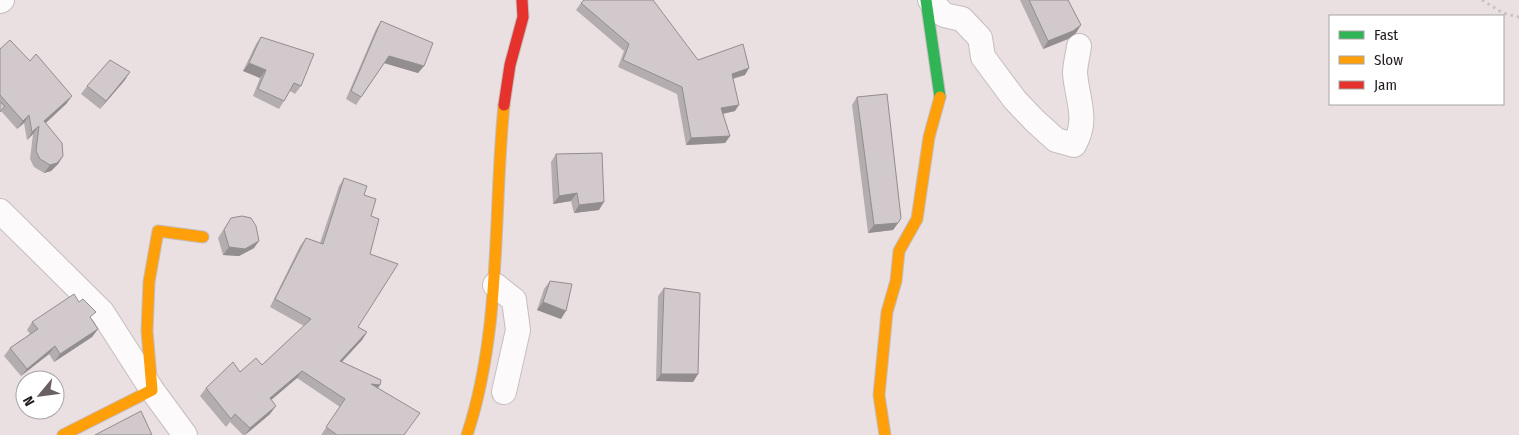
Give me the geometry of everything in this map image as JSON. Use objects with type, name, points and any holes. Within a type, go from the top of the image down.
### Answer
[{"type":"street","points":[[467,435],[475,411],[494,302],[496,215],[504,107],[510,65],[523,17],[522,0]]},
{"type":"street","points":[[884,435],[879,395],[887,312],[896,281],[899,251],[917,219],[929,137],[942,94],[926,0]]},
{"type":"street","points":[[930,0],[944,15],[962,20],[980,38],[983,57],[1014,100],[1034,121],[1056,140],[1074,146],[1081,133],[1082,105],[1075,72],[1079,46]]},
{"type":"street","points":[[0,211],[102,312],[152,390],[185,435]]},
{"type":"street","points":[[152,390],[147,331],[148,302],[149,282],[158,231],[203,237]]},
{"type":"street","points":[[495,285],[514,300],[518,330],[504,392]]},
{"type":"street","points":[[63,435],[152,390]]},
{"type":"path","points":[[1482,0],[1503,13],[1519,17]]},
{"type":"building","points":[[584,0],[653,0],[698,60],[743,44],[749,68],[732,74],[739,105],[721,108],[730,136],[691,138],[682,87],[623,60],[629,44],[581,3]]},
{"type":"building","points":[[1029,0],[1068,0],[1081,25],[1073,31],[1048,41]]},
{"type":"building","points":[[381,21],[433,43],[424,66],[389,56],[361,97],[351,91]]},
{"type":"building","points":[[261,37],[314,54],[301,86],[294,83],[284,101],[258,89],[266,70],[249,63]]},
{"type":"building","points":[[10,40],[30,61],[36,54],[72,96],[44,121],[62,143],[63,156],[57,163],[50,165],[40,159],[36,151],[39,126],[32,132],[29,115],[23,121],[0,95],[0,49]]},
{"type":"building","points":[[110,60],[130,72],[106,101],[87,86]]},
{"type":"building","points":[[887,94],[901,218],[898,223],[874,225],[857,97]]},
{"type":"building","points":[[0,102],[5,106],[0,112]]},
{"type":"building","points":[[602,153],[604,202],[579,205],[577,193],[559,196],[556,154]]},
{"type":"building","points":[[344,178],[367,186],[364,195],[376,199],[371,216],[379,219],[370,254],[398,264],[358,327],[367,332],[340,361],[381,380],[380,385],[371,384],[420,413],[404,435],[337,435],[326,427],[345,399],[302,371],[270,398],[276,406],[250,428],[235,414],[231,419],[206,388],[233,362],[240,372],[256,358],[262,365],[311,319],[275,299],[306,238],[323,244]]},
{"type":"building","points":[[242,216],[251,218],[256,226],[259,241],[245,249],[229,247],[224,230],[231,218]]},
{"type":"building","points":[[550,281],[572,284],[566,311],[543,302]]},
{"type":"building","points":[[664,288],[700,293],[698,374],[661,374]]},
{"type":"building","points":[[74,294],[79,302],[83,299],[96,312],[90,317],[98,329],[60,354],[55,346],[27,369],[10,348],[38,329],[32,322]]},
{"type":"building","points":[[141,411],[152,435],[95,435]]},
{"type":"traffic: fast","points":[[926,0],[940,97]]},
{"type":"traffic: slow","points":[[885,435],[879,395],[887,312],[896,281],[899,251],[917,219],[929,137],[940,97]]},
{"type":"traffic: slow","points":[[467,435],[478,395],[491,313],[504,105]]},
{"type":"traffic: slow","points":[[63,435],[152,390],[147,331],[149,282],[158,231],[203,237]]},
{"type":"traffic: jam","points":[[504,105],[510,65],[523,17],[522,0]]}]
